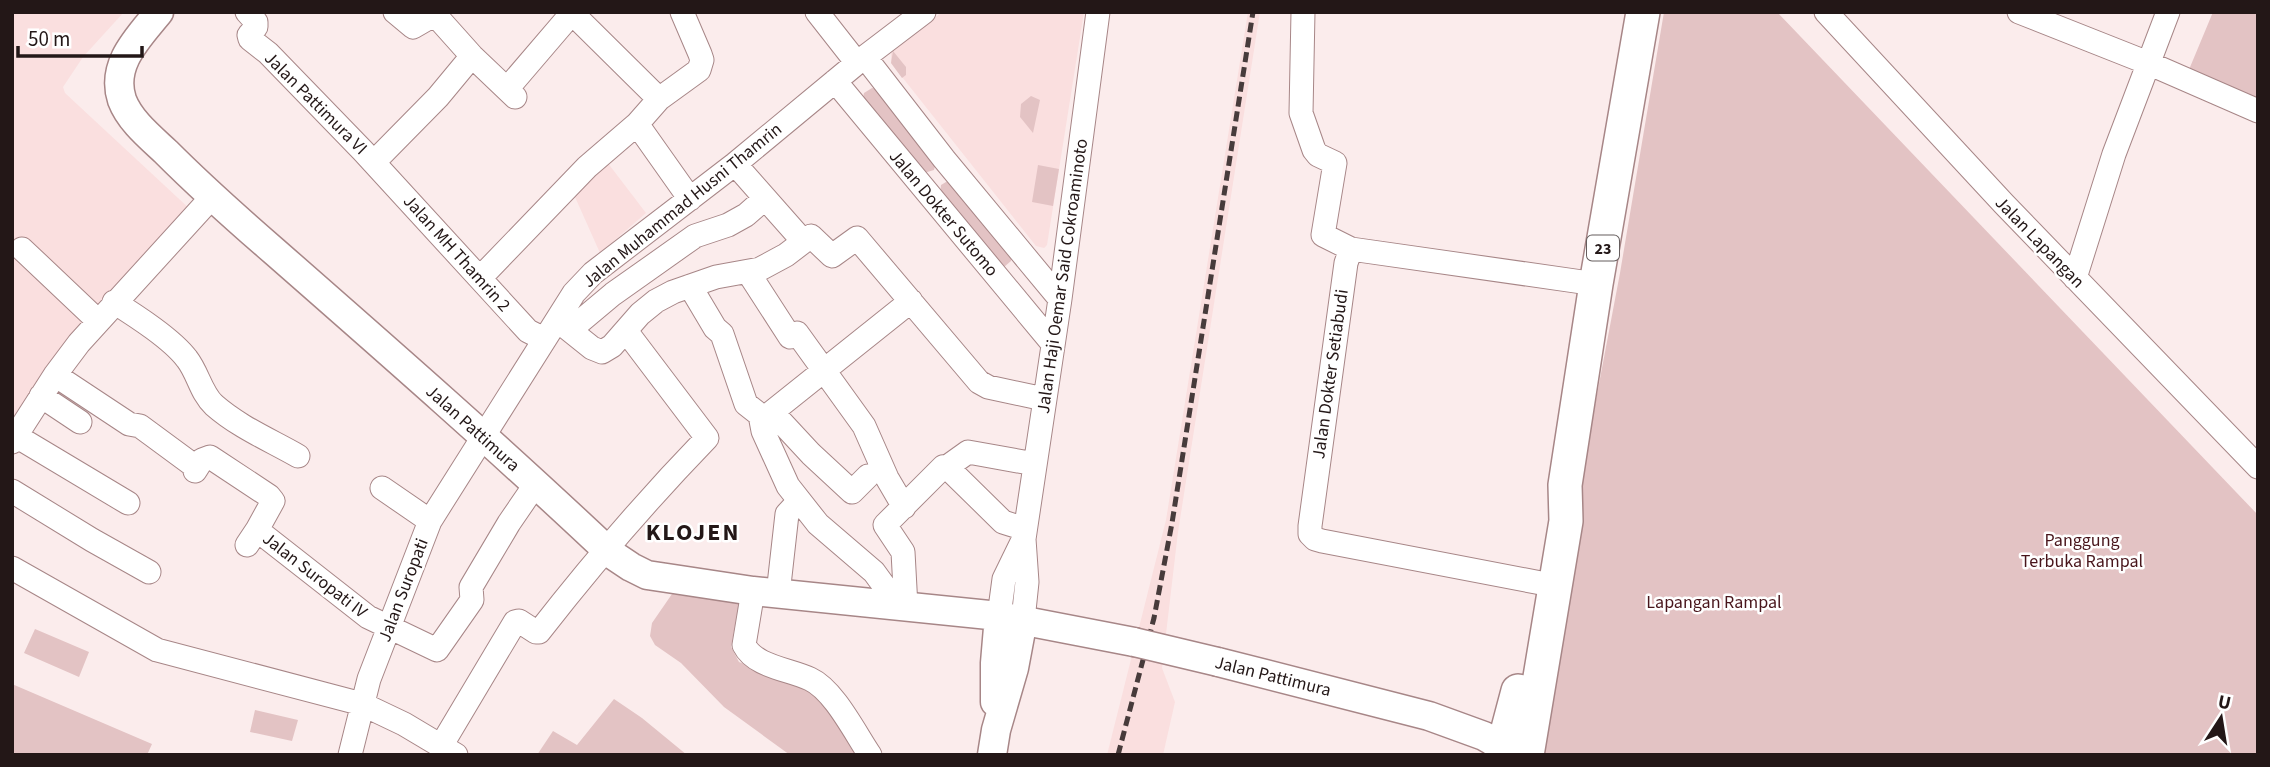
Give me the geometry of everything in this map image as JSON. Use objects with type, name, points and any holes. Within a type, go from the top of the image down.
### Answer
[{"type":"highway","name":"23","points":[[1512,753],[1566,521],[1565,485],[1643,12]]},
{"type":"highway","name":"23","points":[[1512,753],[1551,516],[1565,485]]},
{"type":"main road","name":"Jalan Pattimura","points":[[159,12],[128,50],[121,69],[119,85],[122,99],[134,121],[212,197],[606,549],[631,567],[647,575],[765,592],[1011,618],[1134,642],[1429,716],[1484,736],[1512,753]]},
{"type":"main road","points":[[994,742],[1014,668],[1011,618]]},
{"type":"street","name":"Jalan Pattimura VI","points":[[247,12],[256,22],[256,27],[249,35],[250,39],[268,53],[374,162]]},
{"type":"street","points":[[395,12],[413,27],[432,16],[438,18],[511,93],[572,12],[659,99]]},
{"type":"street","points":[[481,277],[587,167],[637,124],[659,99],[699,70],[700,54],[682,12]]},
{"type":"street","name":"Jalan Dokter Sutomo","points":[[817,12],[861,60],[1060,299]]},
{"type":"street","name":"Jalan Muhammad Husni Thamrin","points":[[482,437],[544,339],[564,325],[574,293],[593,273],[735,164],[924,12]]},
{"type":"street","name":"Jalan Haji Oemar Said Cokroaminoto","points":[[1011,618],[1027,582],[1025,534],[1060,299],[1098,12]]},
{"type":"street","points":[[1303,12],[1301,113],[1312,146],[1318,155],[1335,163],[1322,233],[1351,249],[1596,285]]},
{"type":"street","name":"Jalan Lapangan","points":[[1826,12],[2075,278],[2258,467]]},
{"type":"street","points":[[2019,12],[2148,63],[2258,111]]},
{"type":"street","points":[[2075,278],[2114,154],[2168,12]]},
{"type":"street","points":[[374,162],[438,97],[472,55]]},
{"type":"street","name":"Jalan Dokter Sutomo","points":[[835,81],[1053,344]]},
{"type":"street","points":[[637,124],[690,199]]},
{"type":"street","name":"Jalan MH Thamrin 2","points":[[374,162],[528,331],[544,339]]},
{"type":"street","points":[[735,164],[803,241]]},
{"type":"street","points":[[128,503],[14,440],[55,375],[97,320],[212,197]]},
{"type":"street","points":[[764,199],[746,215],[728,225],[695,236],[564,325],[592,348],[602,352],[656,301],[690,286],[731,273],[760,270],[812,236],[832,256],[857,238],[979,382],[988,387],[1044,399]]},
{"type":"street","points":[[22,249],[97,320]]},
{"type":"street","name":"Jalan Dokter Setiabudi","points":[[1351,249],[1346,263],[1310,534],[1322,541],[1541,583]]},
{"type":"street","points":[[748,272],[790,337],[797,333],[864,426],[887,478],[904,507]]},
{"type":"street","points":[[690,286],[715,328],[722,334],[746,404],[760,415],[763,431],[788,486],[818,524],[874,572],[898,607]]},
{"type":"street","points":[[868,476],[852,492],[811,454],[772,412],[911,301]]},
{"type":"street","points":[[114,302],[186,357],[202,384],[206,397],[215,406],[242,425],[299,456]]},
{"type":"street","points":[[12,568],[157,650],[362,704],[449,750],[515,621],[539,632],[659,487],[707,438],[626,331]]},
{"type":"street","name":"Jalan Suropati IV","points":[[55,375],[129,424],[140,426],[196,469],[205,458],[210,457],[269,496],[273,501],[271,506],[252,538],[368,617],[432,649],[440,647],[472,600],[471,587],[535,485]]},
{"type":"street","points":[[41,396],[80,422]]},
{"type":"street","name":"Jalan Suropati","points":[[350,755],[369,679],[430,521],[482,437]]},
{"type":"street","points":[[898,607],[903,552],[885,526],[941,468],[947,467],[968,452],[1035,464]]},
{"type":"street","points":[[947,467],[1003,522],[1025,534]]},
{"type":"street","points":[[382,488],[430,521]]},
{"type":"street","points":[[12,491],[149,572]]},
{"type":"street","points":[[799,501],[787,514],[765,592],[744,645],[748,653],[757,659],[812,680],[820,686],[831,696],[870,755]]},
{"type":"shaded area","points":[[12,12],[124,12],[83,57],[63,87],[65,93],[192,211],[12,423]]},
{"type":"shaded area","points":[[942,12],[1084,12],[1047,245],[1044,248],[1036,246],[891,63],[891,53]]},
{"type":"shaded area","points":[[1248,12],[1260,12],[1178,532],[1162,668],[1175,702],[1163,755],[1107,755],[1166,520]]},
{"type":"shaded area","points":[[604,158],[646,213],[600,253],[571,188]]},
{"type":"green space","name":"Panggung Terbuka Rampal","points":[[1664,12],[1777,12],[2258,515],[2258,755],[1539,755],[1545,669],[1620,273]]},
{"type":"green space","points":[[2213,12],[2258,12],[2258,102],[2188,72]]},
{"type":"green space","points":[[893,51],[906,67],[906,75],[902,78],[891,63]]},
{"type":"green space","points":[[872,88],[877,89],[935,166],[934,170],[924,173],[863,98],[864,93]]},
{"type":"green space","points":[[1031,96],[1040,100],[1033,133],[1020,117],[1021,104]]},
{"type":"green space","points":[[1038,165],[1059,169],[1053,206],[1032,202]]},
{"type":"green space","points":[[952,182],[1011,253],[1011,261],[1004,267],[997,265],[940,195],[941,185]]},
{"type":"green space","points":[[672,594],[739,603],[731,647],[739,662],[806,688],[822,702],[859,755],[790,755],[724,707],[681,663],[655,645],[650,636],[652,623]]},
{"type":"green space","points":[[35,629],[89,652],[79,677],[24,653]]},
{"type":"green space","points":[[12,684],[152,744],[147,755],[12,755]]},
{"type":"green space","points":[[614,699],[687,755],[537,755],[553,731],[577,745]]},
{"type":"green space","points":[[255,710],[298,720],[292,741],[250,732]]},
{"type":"railway","points":[[1118,755],[1154,618],[1172,523],[1253,12]]},
{"type":"district","name":"KLOJEN","points":[[693,532]]},
{"type":"park label","name":"Lapangan Rampal","points":[[1714,602]]}]
